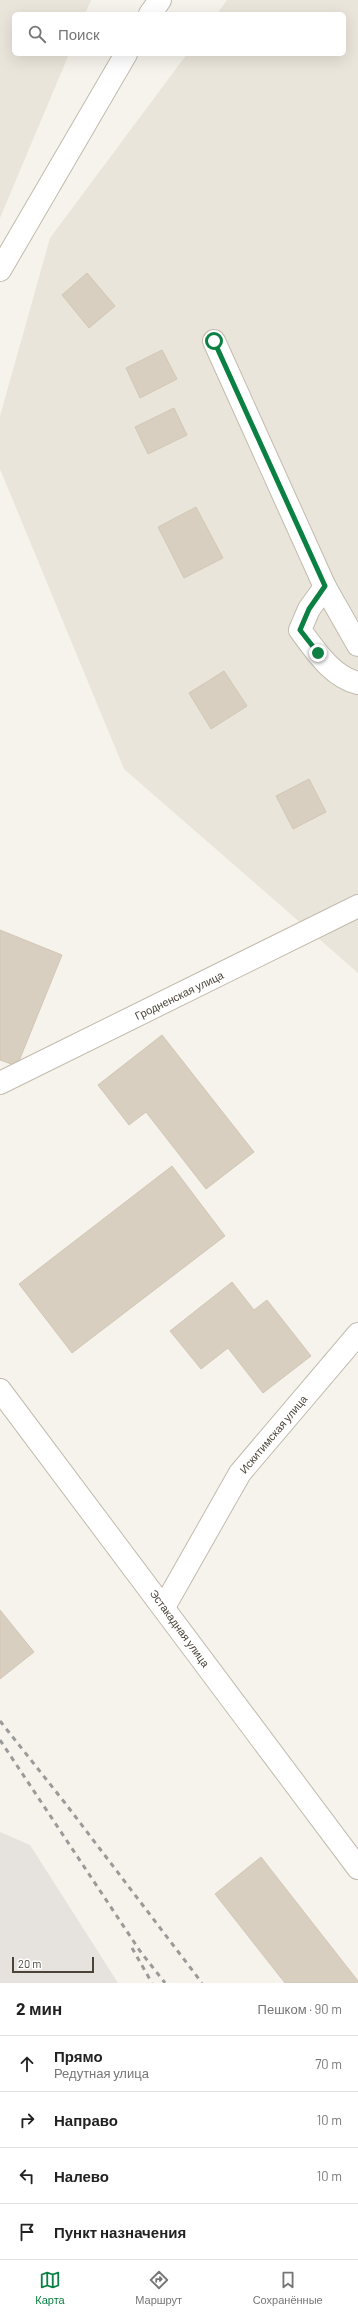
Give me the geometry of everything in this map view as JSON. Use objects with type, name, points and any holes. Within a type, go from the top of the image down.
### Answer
[{"type":"street","points":[[151,12],[160,0]]},
{"type":"street","points":[[0,270],[125,56]]},
{"type":"street","points":[[214,341],[325,586],[358,645]]},
{"type":"street","points":[[325,586],[309,609],[300,630],[318,653],[344,680],[358,683]]},
{"type":"street","name":"Гродненская улица","points":[[0,1083],[358,906]]},
{"type":"street","name":"Искитимская улица","points":[[164,1607],[240,1473],[358,1334]]},
{"type":"street","name":"Эстакадная улица","points":[[0,1390],[358,1868]]},
{"type":"shaded area","points":[[0,0],[91,0],[86,12],[12,12],[12,56],[68,56],[0,218]]},
{"type":"shaded area","points":[[227,0],[358,0],[358,973],[124,769],[0,469],[0,416],[50,238],[186,56],[346,56],[346,12],[218,12]]},
{"type":"shaded area","points":[[0,1832],[30,1845],[118,1983],[0,1983]]},
{"type":"building","points":[[87,273],[115,306],[89,328],[62,295]]},
{"type":"building","points":[[162,350],[177,379],[140,398],[126,368]]},
{"type":"building","points":[[174,408],[187,435],[148,454],[135,427]]},
{"type":"building","points":[[196,507],[223,558],[184,578],[158,527]]},
{"type":"building","points":[[224,671],[247,706],[211,729],[189,693]]},
{"type":"building","points":[[309,779],[326,812],[293,829],[276,796]]},
{"type":"building","points":[[0,930],[62,955],[17,1066],[0,1060]]},
{"type":"building","points":[[162,1035],[254,1152],[206,1189],[146,1112],[129,1125],[98,1085]]},
{"type":"building","points":[[172,1166],[225,1236],[72,1353],[19,1284]]},
{"type":"building","points":[[232,1282],[254,1310],[267,1300],[311,1356],[263,1393],[228,1348],[201,1369],[170,1331]]},
{"type":"building","points":[[0,1610],[34,1652],[0,1679]]},
{"type":"building","points":[[261,1857],[358,1981],[358,1983],[285,1983],[215,1894]]},
{"type":"railway","points":[[0,1721],[65,1803],[202,1983]]},
{"type":"railway","points":[[0,1740],[140,1951],[165,1983]]},
{"type":"railway","points":[[132,1948],[152,1983]]},
{"type":"route","points":[[214,341],[325,586],[309,609],[300,630],[318,653]]}]
